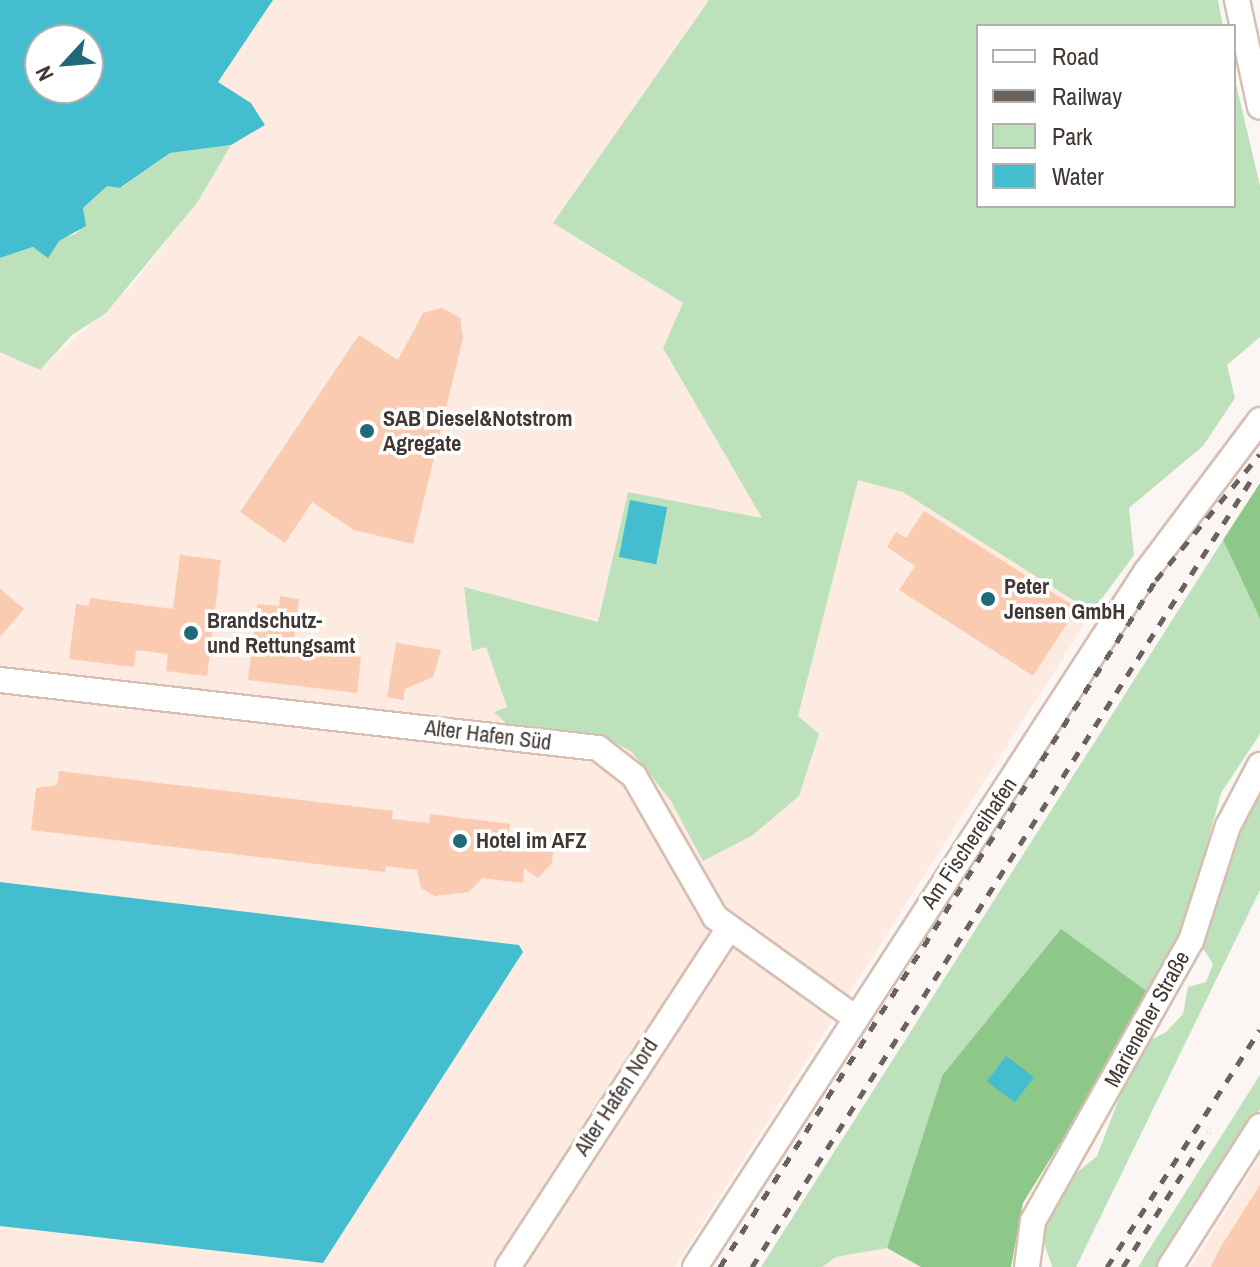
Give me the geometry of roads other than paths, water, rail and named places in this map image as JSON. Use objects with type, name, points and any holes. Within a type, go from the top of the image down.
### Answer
[{"type":"street","points":[[1237,0],[1260,107]]},
{"type":"street","name":"Am Fischereihafen","points":[[695,1267],[853,1016],[1146,572],[1258,424]]},
{"type":"street","name":"Alter Hafen Süd","points":[[0,680],[598,748],[634,776],[699,895],[728,929],[853,1016]]},
{"type":"street","name":"Marieneher Straße","points":[[1027,1267],[1033,1221],[1191,941],[1228,826],[1260,765]]},
{"type":"street","name":"Alter Hafen Nord","points":[[508,1267],[728,929]]},
{"type":"street","points":[[1170,1267],[1260,1126]]},
{"type":"water","points":[[0,0],[273,0],[218,82],[251,103],[265,125],[231,145],[170,153],[120,188],[107,186],[83,208],[86,226],[59,241],[48,258],[33,247],[0,258]]},
{"type":"water","points":[[630,500],[667,507],[656,564],[619,557]]},
{"type":"water","points":[[0,882],[519,945],[523,952],[323,1263],[0,1226]]},
{"type":"water","points":[[1006,1056],[1034,1077],[1015,1103],[987,1082]]},
{"type":"railway","points":[[720,1267],[1156,580],[1260,454]]},
{"type":"railway","points":[[752,1267],[1253,477]]},
{"type":"railway","points":[[1107,1267],[1260,1030]]},
{"type":"railway","points":[[1123,1267],[1209,1132]]},
{"type":"place","name":"SAB Diesel&Notstrom Agregate","points":[[367,431]]},
{"type":"place","name":"Peter Jensen GmbH","points":[[988,599]]},
{"type":"place","name":"Brandschutz- und Rettungsamt","points":[[191,633]]},
{"type":"place","name":"Hotel im AFZ","points":[[460,841]]}]
